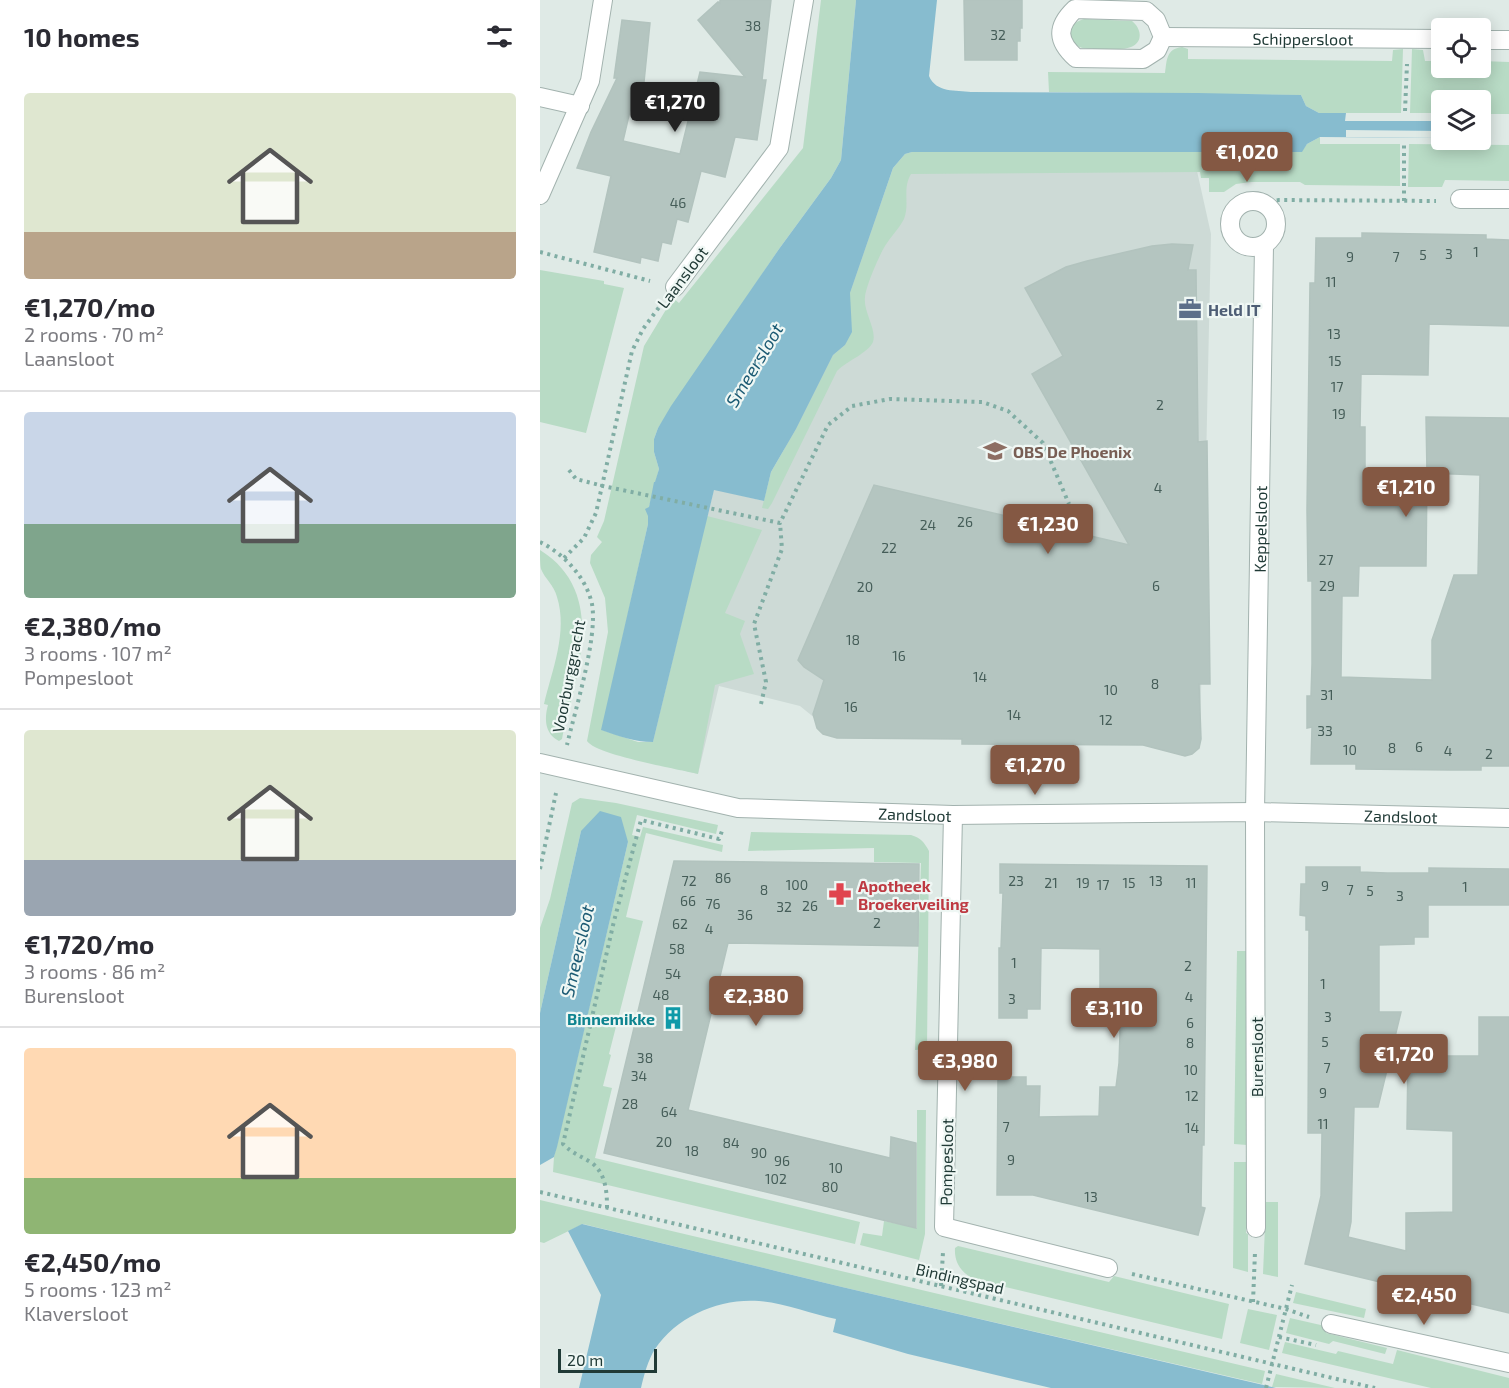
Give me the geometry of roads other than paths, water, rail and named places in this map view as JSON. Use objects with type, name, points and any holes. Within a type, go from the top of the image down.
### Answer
[{"type":"street","points":[[540,195],[590,81],[603,0]]},
{"type":"street","name":"Laansloot","points":[[675,287],[779,148],[804,0]]},
{"type":"street","points":[[1075,9],[1146,11],[1156,20],[1163,37],[1157,50],[1143,59],[1076,58],[1067,50],[1061,38],[1061,29],[1066,17],[1075,9]]},
{"type":"street","name":"Schippersloot","points":[[1163,37],[1431,39]]},
{"type":"street","points":[[1491,40],[1509,40]]},
{"type":"street","points":[[540,97],[580,106]]},
{"type":"street","points":[[1460,199],[1509,199]]},
{"type":"street","name":"Keppelsloot","points":[[1255,812],[1264,245],[1275,231],[1276,223],[1269,207],[1254,200],[1245,202],[1232,213],[1230,221],[1233,237],[1240,244],[1256,247],[1264,245]]},
{"type":"street","name":"Zandsloot","points":[[540,763],[738,808],[953,815],[1255,812],[1509,818]]},
{"type":"street","name":"Burensloot","points":[[1255,812],[1256,1228]]},
{"type":"street","name":"Pompesloot","points":[[953,815],[944,1227],[1108,1268]]},
{"type":"street","points":[[1331,1324],[1509,1363]]},
{"type":"water","name":"Smeersloot","points":[[856,0],[937,0],[929,76],[936,85],[947,90],[1301,95],[1306,106],[1319,113],[1431,113],[1431,138],[1320,137],[1307,144],[1302,152],[912,152],[905,154],[893,168],[850,293],[852,332],[845,345],[833,355],[796,429],[771,472],[764,501],[714,490],[653,742],[633,740],[601,730],[648,524],[645,509],[649,507],[659,469],[654,452],[654,439],[658,428],[779,249],[831,178],[841,160]]},
{"type":"water","name":"Smeersloot","points":[[600,811],[621,817],[628,842],[557,1147],[554,1157],[540,1165],[540,1013],[581,831]]},
{"type":"water","points":[[582,1224],[1276,1388],[1051,1388],[908,1354],[833,1332],[836,1319],[778,1304],[744,1301],[715,1306],[675,1327],[655,1349],[646,1368],[641,1388],[579,1388],[601,1295],[568,1231]]},
{"type":"place","name":"Held IT","points":[[1190,309]]},
{"type":"place","name":"OBS De Phoenix","points":[[995,451]]},
{"type":"place","name":"Apotheek Broekerveiling","points":[[840,894]]},
{"type":"place","name":"Binnemikke","points":[[673,1018]]}]
